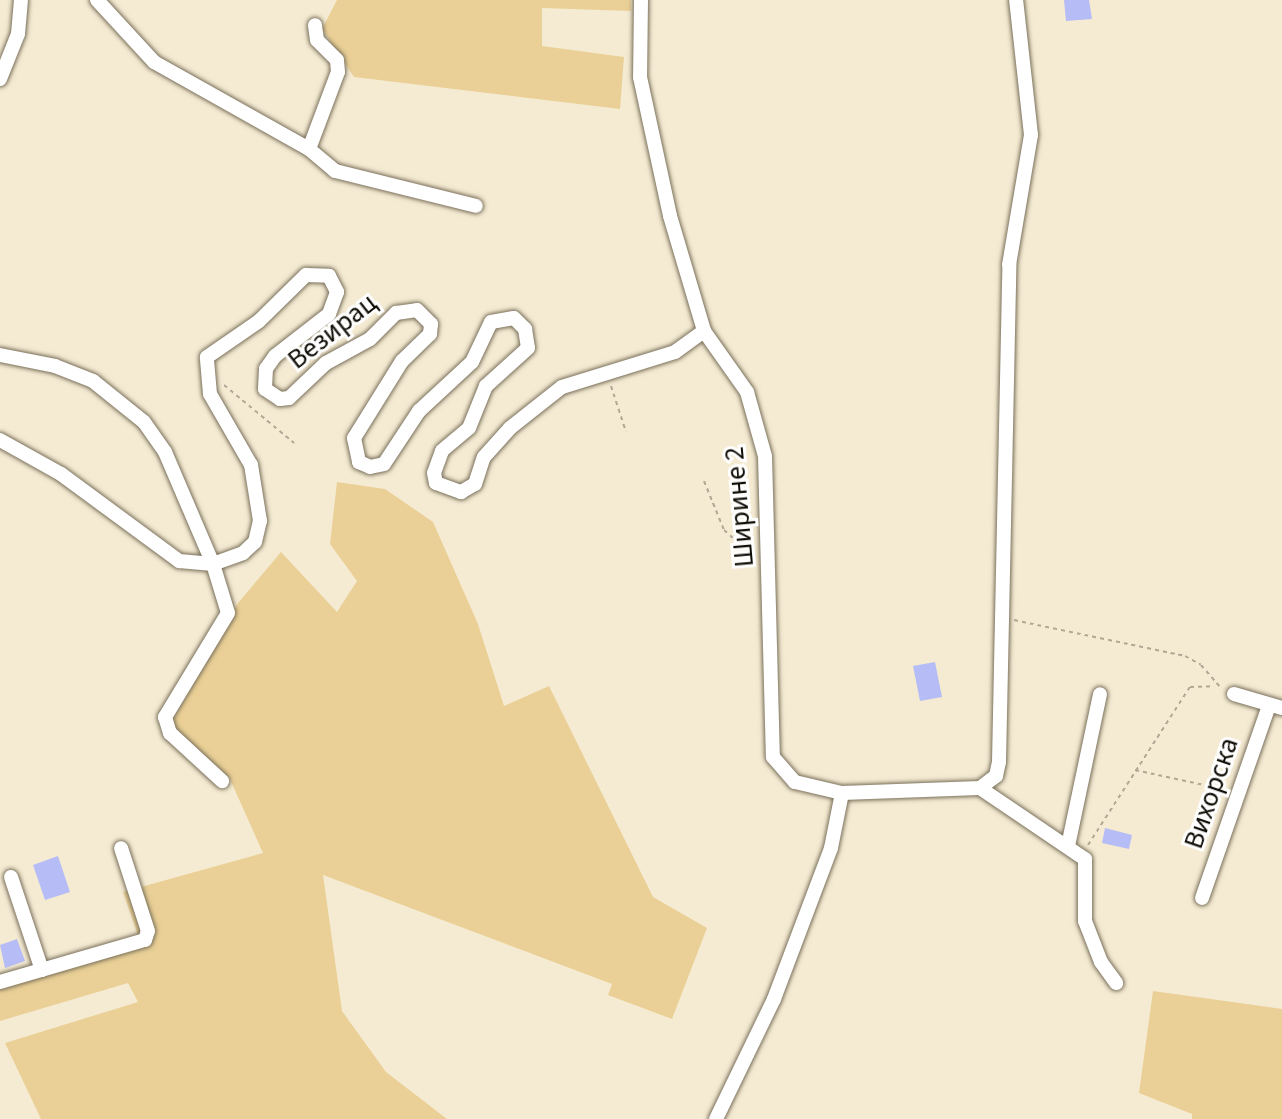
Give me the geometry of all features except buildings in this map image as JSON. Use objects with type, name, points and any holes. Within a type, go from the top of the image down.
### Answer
[{"type":"street","points":[[0,79],[18,34],[21,0]]},
{"type":"street","points":[[97,0],[154,62],[309,149],[335,171],[355,180],[476,206]]},
{"type":"street","name":"Ширине 2","points":[[641,0],[640,77],[670,216],[704,331],[747,392],[765,456],[771,546],[773,757],[795,782],[842,793],[980,788]]},
{"type":"street","points":[[1016,0],[1031,135],[1009,265],[999,762],[996,776],[980,788],[1085,859],[1085,921],[1101,962],[1116,983]]},
{"type":"street","points":[[309,149],[338,72],[337,60],[317,40],[315,25]]},
{"type":"street","name":"Везирац","points":[[205,369],[207,357],[223,342],[259,321],[306,275],[329,276],[337,292],[329,314],[275,356],[266,369],[265,389],[280,399],[289,398],[326,363],[370,339],[396,313],[417,310],[431,324],[430,334],[402,361],[354,438],[359,462],[370,467],[384,464],[419,411],[472,362],[491,322],[514,318],[525,329],[528,348],[486,386],[469,428],[442,451],[434,473],[436,483],[461,492],[475,484],[484,457],[534,406],[562,387],[675,352],[704,331]]},
{"type":"street","points":[[0,355],[55,366],[93,381],[144,422],[178,479],[213,564],[228,613],[165,717],[170,733],[222,781]]},
{"type":"street","points":[[0,440],[61,474],[179,561],[213,564],[229,561],[249,547],[260,521],[251,465],[210,394],[205,369]]},
{"type":"street","points":[[1074,849],[1100,694]]},
{"type":"street","points":[[1234,694],[1275,707]]},
{"type":"street","name":"Вихорска","points":[[1202,898],[1239,792],[1275,707]]},
{"type":"street","points":[[716,1119],[774,999],[831,848],[842,793]]},
{"type":"street","points":[[0,982],[145,940],[148,931],[121,848]]},
{"type":"street","points":[[11,877],[42,970]]},
{"type":"path","points":[[205,369],[294,443]]},
{"type":"path","points":[[607,374],[626,432]]},
{"type":"path","points":[[704,481],[724,530],[735,540],[771,546]]},
{"type":"path","points":[[1004,618],[1185,656],[1202,667],[1216,686],[1190,687],[1134,769],[1093,841],[1074,849]]},
{"type":"path","points":[[1134,769],[1239,792]]},
{"type":"shaded area","points":[[337,0],[631,0],[631,11],[542,8],[542,46],[624,57],[620,109],[354,77],[322,29]]},
{"type":"shaded area","points":[[337,482],[385,489],[433,522],[478,624],[504,706],[549,686],[653,897],[707,928],[672,1019],[608,995],[612,984],[323,875],[342,1011],[386,1072],[447,1119],[41,1119],[5,1043],[138,1002],[128,983],[0,1021],[0,989],[142,947],[123,892],[263,853],[229,777],[169,727],[238,603],[281,552],[337,612],[357,581],[330,544]]},
{"type":"shaded area","points":[[1153,991],[1282,1009],[1282,1119],[1192,1119],[1192,1114],[1139,1093]]}]
